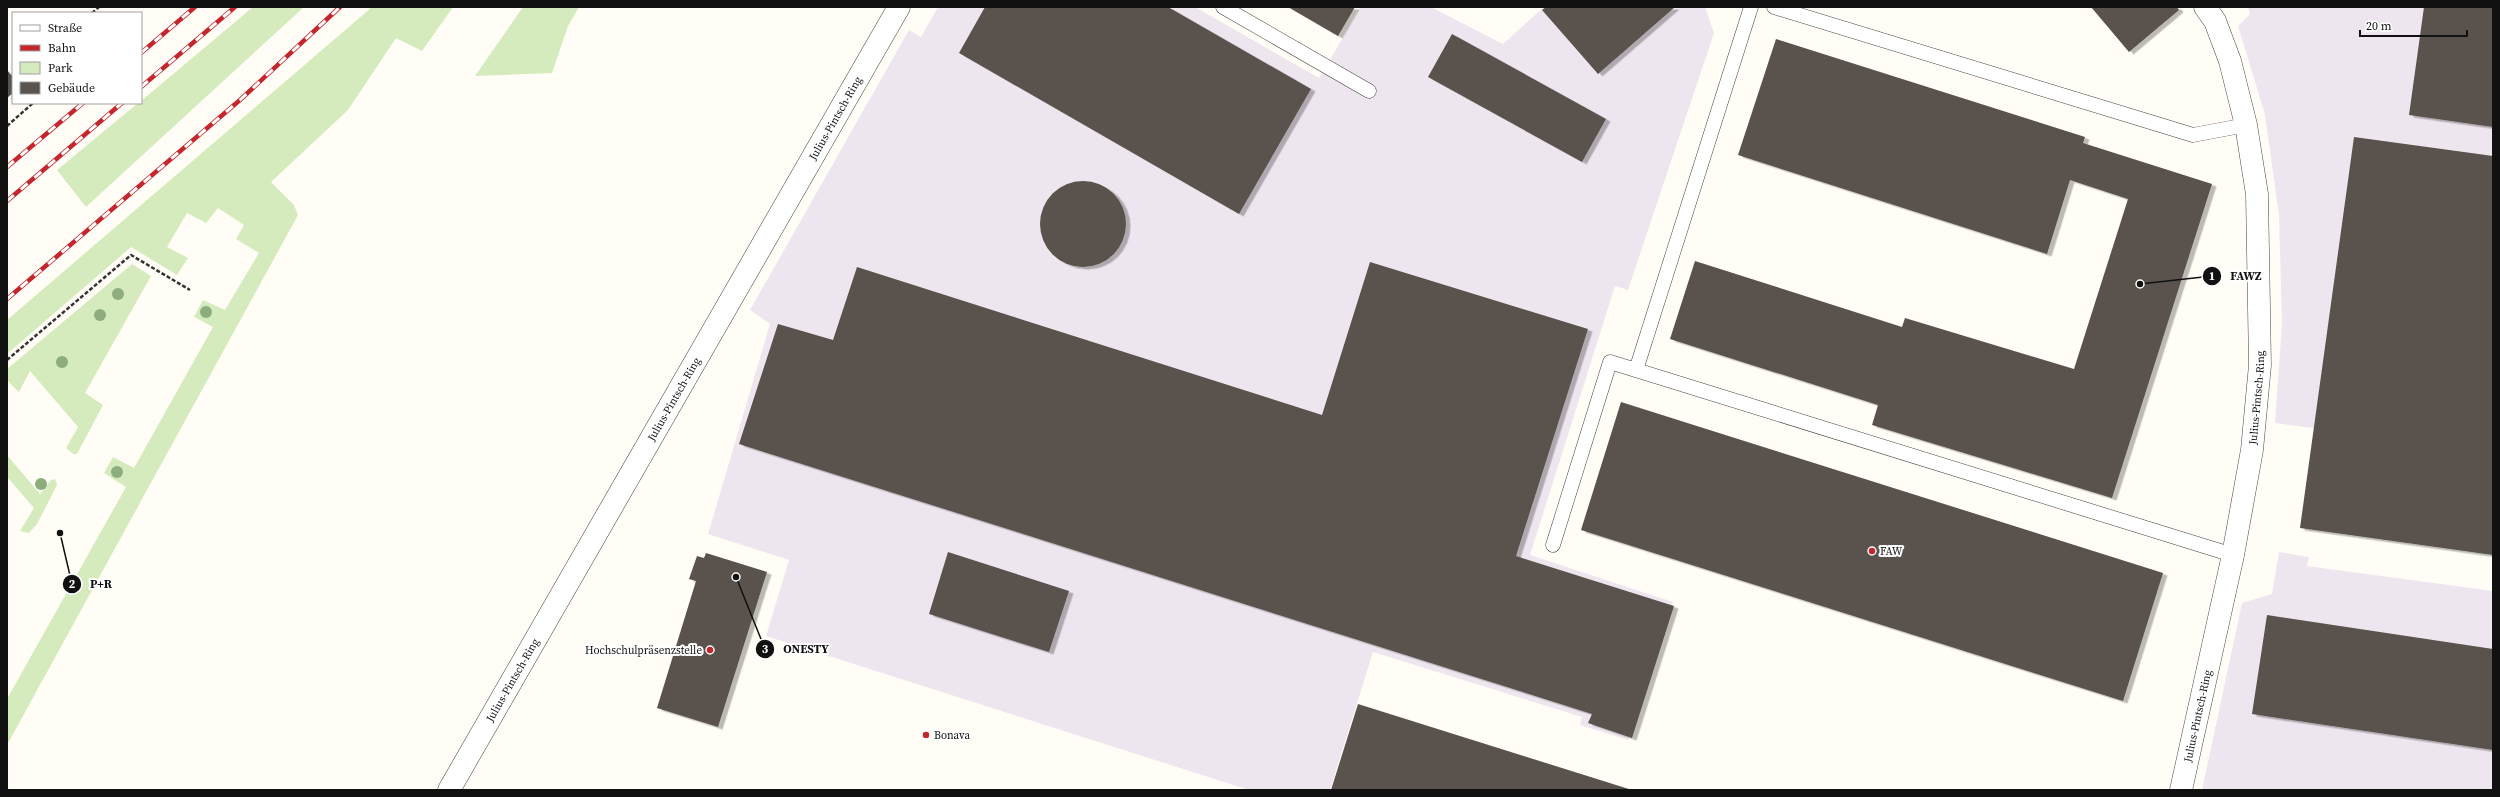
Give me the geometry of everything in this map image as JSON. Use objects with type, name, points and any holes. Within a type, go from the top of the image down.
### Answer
[{"type":"street","name":"Julius-Pintsch-Ring","points":[[449,790],[899,7]]},
{"type":"street","name":"Julius-Pintsch-Ring","points":[[2181,790],[2233,555],[2252,450],[2260,365],[2257,194],[2246,125],[2230,61],[2215,21],[2205,7]]},
{"type":"lane","points":[[1223,7],[1369,91]]},
{"type":"lane","points":[[1636,370],[1751,7]]},
{"type":"lane","points":[[1774,7],[2193,135],[2246,125]]},
{"type":"lane","points":[[1553,545],[1610,362],[2233,555]]},
{"type":"path","points":[[7,126],[32,104]]},
{"type":"path","points":[[7,360],[131,255],[190,290]]},
{"type":"shaded area","points":[[938,7],[1195,7],[1319,78],[1361,7],[1431,7],[1503,44],[1544,7],[1705,7],[1714,33],[1628,290],[1615,286],[1530,555],[1673,602],[1628,740],[1580,725],[1582,717],[1373,652],[1330,790],[1249,790],[766,636],[789,560],[708,534],[770,324],[750,310],[909,30],[921,37]]},
{"type":"shaded area","points":[[2248,7],[2493,7],[2493,452],[2275,423],[2282,323],[2279,215],[2265,115],[2238,26],[2250,14]]},
{"type":"shaded area","points":[[2279,552],[2309,557],[2307,566],[2493,591],[2493,790],[2202,790],[2242,603],[2272,594]]},
{"type":"green space","points":[[253,7],[304,7],[86,207],[57,170],[137,104],[142,104],[142,100]]},
{"type":"green space","points":[[372,7],[453,7],[422,51],[396,38],[348,110],[271,182],[294,205],[298,215],[7,745],[7,699],[126,487],[104,473],[113,457],[134,468],[213,327],[194,317],[203,300],[225,310],[259,253],[236,239],[244,225],[218,208],[206,223],[187,213],[167,247],[188,258],[177,275],[131,247],[7,354],[7,320]]},
{"type":"green space","points":[[523,7],[579,7],[568,26],[552,73],[475,76]]},
{"type":"green space","points":[[132,264],[151,276],[85,393],[103,405],[77,454],[73,454],[66,448],[78,427],[30,371],[19,392],[7,380],[7,369]]},
{"type":"green space","points":[[7,455],[40,494],[51,480],[55,479],[57,485],[37,524],[29,533],[20,531],[34,508],[7,477]]},
{"type":"building","points":[[985,7],[1168,7],[1311,89],[1239,214],[959,53]]},
{"type":"building","points":[[1288,7],[1355,7],[1338,36]]},
{"type":"building","points":[[1546,7],[1675,7],[1598,74],[1542,10]]},
{"type":"building","points":[[2091,7],[2177,7],[2179,10],[2129,52]]},
{"type":"building","points":[[2424,7],[2493,7],[2493,127],[2409,115]]},
{"type":"building","points":[[1452,34],[1606,119],[1582,162],[1428,77]]},
{"type":"building","points":[[1776,39],[2085,137],[2083,143],[2212,184],[2112,498],[1872,425],[1878,405],[1670,339],[1695,261],[1902,327],[1905,318],[2074,369],[2128,199],[2070,180],[2047,254],[1738,155]]},
{"type":"building","points":[[7,70],[12,76],[12,94],[7,98]]},
{"type":"building","points":[[2354,137],[2493,156],[2493,555],[2300,528]]},
{"type":"building","points":[[1083,181],[1099,184],[1107,188],[1119,200],[1123,208],[1126,224],[1123,240],[1119,248],[1107,260],[1099,264],[1083,267],[1067,264],[1059,260],[1047,248],[1043,240],[1040,224],[1043,208],[1047,200],[1059,188],[1067,184]]},
{"type":"building","points":[[1370,262],[1588,329],[1516,556],[1674,606],[1632,738],[1588,723],[1592,714],[739,444],[778,324],[833,340],[857,267],[1322,415]]},
{"type":"building","name":"FAW","points":[[1621,402],[2163,573],[2123,701],[1581,530]]},
{"type":"building","points":[[948,552],[1069,591],[1049,652],[929,614]]},
{"type":"building","points":[[706,553],[767,572],[718,727],[657,708],[696,581],[689,579],[697,556],[704,558]]},
{"type":"building","points":[[2267,615],[2493,649],[2493,750],[2252,714]]},
{"type":"building","points":[[1358,704],[1632,790],[1331,790]]},
{"type":"railway","points":[[142,52],[195,7]]},
{"type":"railway","points":[[142,86],[235,7]]},
{"type":"railway","points":[[7,299],[240,100],[340,7]]},
{"type":"railway","points":[[7,167],[82,104]]},
{"type":"railway","points":[[7,201],[121,104]]},
{"type":"place","name":"FAWZ","points":[[2140,284]]},
{"type":"place","name":"P+R","points":[[60,533]]},
{"type":"place","name":"FAW","points":[[1872,551]]},
{"type":"place","name":"ONESTY","points":[[736,577]]},
{"type":"place","name":"Hochschulpräsenzstelle","points":[[710,650]]},
{"type":"place","name":"Bonava","points":[[926,735]]}]
